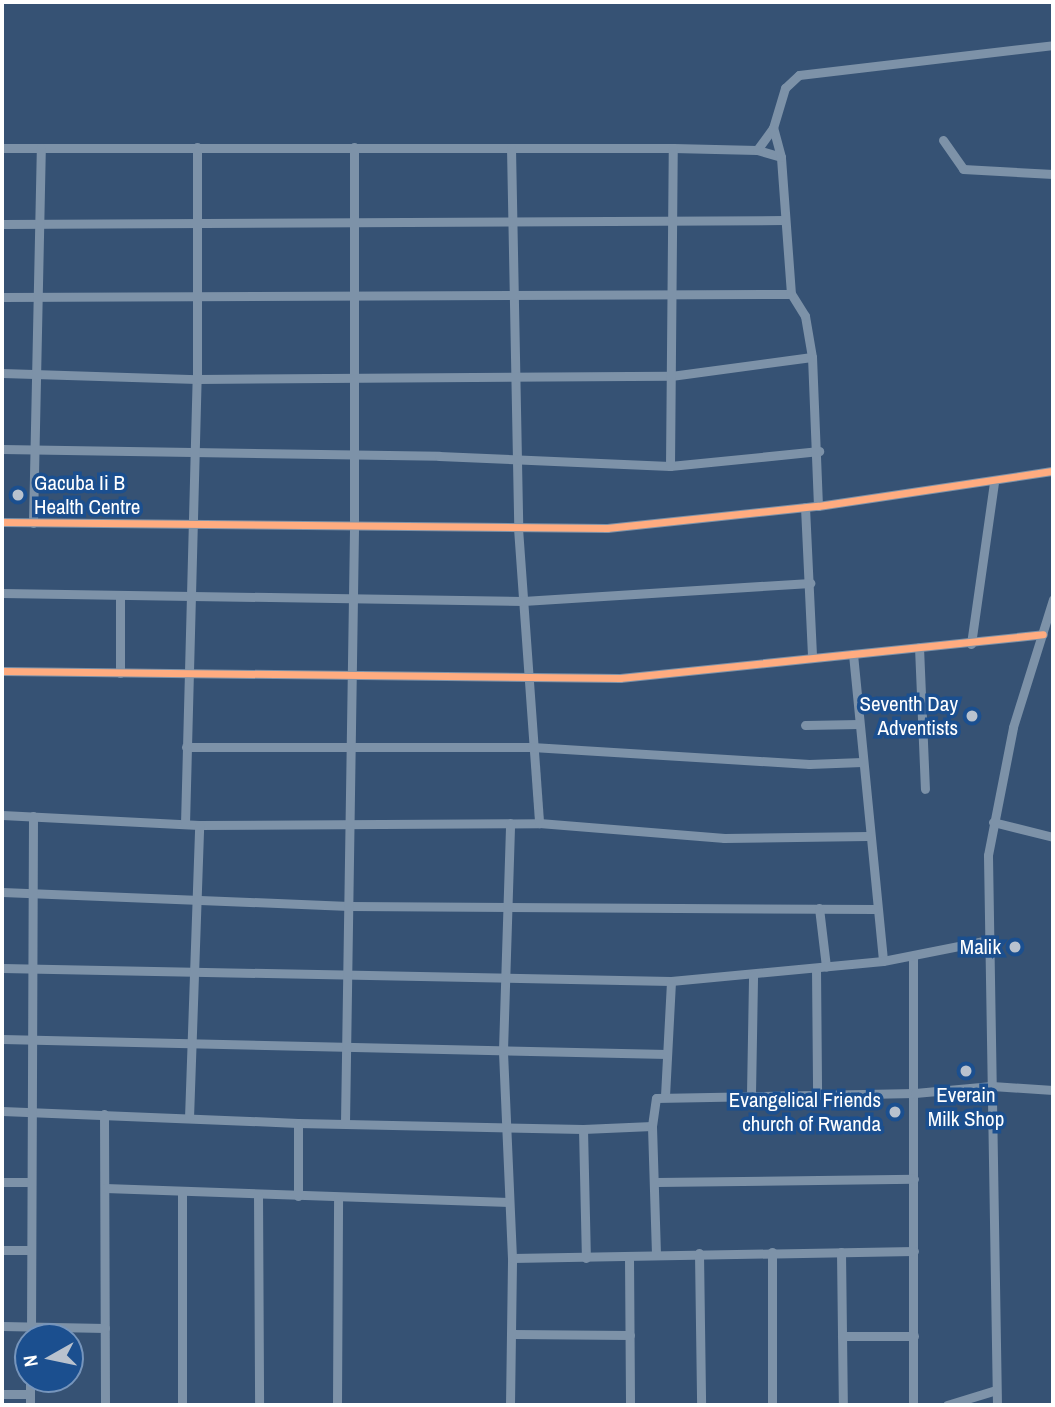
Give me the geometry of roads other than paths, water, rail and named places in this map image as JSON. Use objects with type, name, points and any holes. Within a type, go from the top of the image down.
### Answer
[{"type":"street","points":[[757,150],[773,128],[785,88],[799,75],[1053,45]]},
{"type":"street","points":[[773,128],[780,157],[791,294],[805,316],[812,357],[819,451],[818,506]]},
{"type":"street","points":[[943,140],[963,169],[1053,174]]},
{"type":"street","points":[[185,824],[190,526],[197,379],[197,147]]},
{"type":"street","points":[[345,1123],[350,674],[355,527],[352,225],[354,147]]},
{"type":"street","points":[[2,148],[673,148],[757,150],[780,157]]},
{"type":"street","points":[[33,523],[37,374],[35,297],[41,148]]},
{"type":"street","points":[[511,148],[518,528],[539,823]]},
{"type":"street","points":[[670,467],[668,294],[673,148]]},
{"type":"street","points":[[2,224],[352,225],[784,220]]},
{"type":"street","points":[[2,297],[791,294]]},
{"type":"street","points":[[2,373],[197,379],[671,376],[812,357]]},
{"type":"street","points":[[2,449],[193,454],[355,454],[670,467],[819,451]]},
{"type":"street","points":[[2,522],[190,526],[607,528],[805,508],[994,482],[1053,471]]},
{"type":"street","points":[[971,644],[994,482]]},
{"type":"street","points":[[805,508],[812,657]]},
{"type":"street","points":[[2,593],[523,601],[810,583]]},
{"type":"street","points":[[120,595],[120,673]]},
{"type":"street","points":[[996,1405],[988,855],[1013,727],[1053,599]]},
{"type":"street","points":[[2,671],[631,677],[812,657],[971,644],[1043,634]]},
{"type":"street","points":[[919,647],[925,789]]},
{"type":"street","points":[[853,654],[875,909],[883,961]]},
{"type":"street","points":[[805,725],[859,724]]},
{"type":"street","points":[[186,747],[532,747],[808,764],[862,762]]},
{"type":"street","points":[[2,815],[199,825],[539,823],[724,838],[868,835]]},
{"type":"street","points":[[31,1323],[29,1112],[33,816]]},
{"type":"street","points":[[993,822],[1053,837]]},
{"type":"street","points":[[510,823],[503,1050],[512,1258],[510,1405]]},
{"type":"street","points":[[189,1118],[199,825]]},
{"type":"street","points":[[2,892],[349,906],[875,909]]},
{"type":"street","points":[[817,1093],[821,967],[819,908]]},
{"type":"street","points":[[2,968],[671,981],[883,961],[989,940]]},
{"type":"street","points":[[913,956],[913,1405]]},
{"type":"street","points":[[751,1094],[752,975]]},
{"type":"street","points":[[665,1096],[671,981]]},
{"type":"street","points":[[2,1039],[667,1054]]},
{"type":"street","points":[[656,1254],[653,1102],[665,1096],[915,1093],[992,1086],[1053,1090]]},
{"type":"street","points":[[2,1111],[298,1123],[583,1129],[652,1126]]},
{"type":"street","points":[[104,1114],[105,1405]]},
{"type":"street","points":[[298,1123],[298,1196]]},
{"type":"street","points":[[583,1129],[586,1258]]},
{"type":"street","points":[[656,1182],[914,1179]]},
{"type":"street","points":[[2,1182],[31,1182]]},
{"type":"street","points":[[105,1188],[509,1202]]},
{"type":"street","points":[[182,1191],[182,1405]]},
{"type":"street","points":[[257,1194],[259,1405]]},
{"type":"street","points":[[337,1405],[338,1198]]},
{"type":"street","points":[[2,1250],[31,1250]]},
{"type":"street","points":[[512,1258],[914,1251]]},
{"type":"street","points":[[772,1252],[772,1405]]},
{"type":"street","points":[[841,1252],[843,1405]]},
{"type":"street","points":[[699,1253],[701,1405]]},
{"type":"street","points":[[629,1256],[630,1405]]},
{"type":"street","points":[[84,1329],[105,1328]]},
{"type":"street","points":[[512,1334],[630,1335]]},
{"type":"street","points":[[842,1336],[914,1336]]},
{"type":"street","points":[[947,1405],[996,1390]]},
{"type":"street","points":[[2,1394],[30,1394],[30,1405]]},
{"type":"place","name":"Gacuba Ii B Health Centre","points":[[18,495]]},
{"type":"place","name":"Seventh Day Adventists","points":[[972,716]]},
{"type":"place","name":"Malik","points":[[1015,947]]},
{"type":"place","name":"Everain Milk Shop","points":[[966,1071]]},
{"type":"place","name":"Evangelical Friends church of Rwanda","points":[[895,1112]]}]
